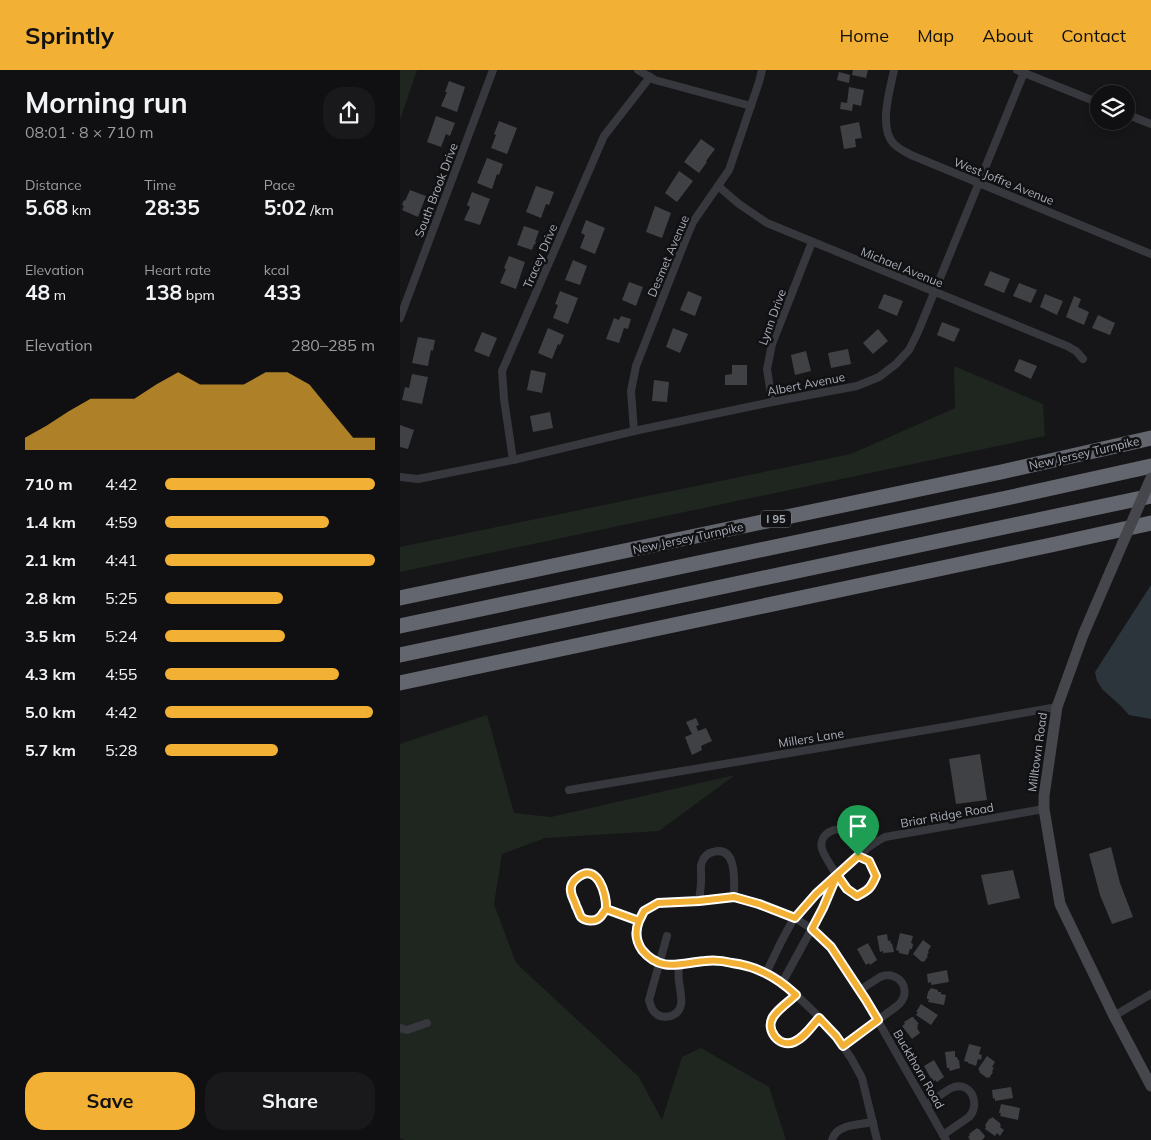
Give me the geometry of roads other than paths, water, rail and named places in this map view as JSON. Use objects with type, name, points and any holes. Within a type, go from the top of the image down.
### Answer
[{"type":"highway","name":"New Jersey Turnpike","points":[[400,598],[992,474],[1151,438]]},
{"type":"highway","name":"I 95","points":[[400,626],[1151,466]]},
{"type":"highway","points":[[400,655],[1151,496]]},
{"type":"highway","points":[[400,683],[1151,523]]},
{"type":"street","name":"South Brook Drive","points":[[400,318],[494,70]]},
{"type":"street","points":[[638,70],[655,80],[751,106]]},
{"type":"street","name":"Desmet Avenue","points":[[634,431],[631,391],[636,366],[693,222],[730,170],[762,70]]},
{"type":"street","name":"West Joffre Avenue","points":[[894,70],[888,99],[886,122],[888,135],[894,144],[911,155],[1151,254]]},
{"type":"street","points":[[1022,71],[1090,99]]},
{"type":"street","name":"Albert Avenue","points":[[400,477],[418,479],[513,460],[634,431],[857,386],[879,377],[896,364],[909,350],[918,332],[980,183],[1022,71]]},
{"type":"street","name":"Tracey Drive","points":[[513,460],[502,371],[604,136],[650,77]]},
{"type":"street","points":[[1135,118],[1151,124]]},
{"type":"street","name":"Michael Avenue","points":[[718,186],[766,223],[1067,346],[1076,351],[1083,359]]},
{"type":"street","name":"Lynn Drive","points":[[772,402],[767,369],[772,344],[812,242]]},
{"type":"street","name":"Milltown Road","points":[[1151,478],[1083,635],[1056,707],[1044,796],[1044,808],[1060,904],[1114,1016],[1151,1086]]},
{"type":"street","name":"Millers Lane","points":[[569,790],[1056,707]]},
{"type":"street","name":"Briar Ridge Road","points":[[766,973],[795,918],[816,894],[875,842],[885,837],[1044,808]]},
{"type":"street","points":[[837,829],[848,833],[861,854],[869,861],[876,876],[867,891],[857,896],[847,889],[837,875],[822,848],[822,841],[825,835],[837,829]]},
{"type":"street","points":[[699,901],[700,866],[706,856],[711,852],[718,851],[729,856],[732,862],[734,897]]},
{"type":"street","points":[[588,874],[600,880],[607,904],[606,909],[599,918],[593,920],[586,920],[581,917],[570,892],[575,879],[581,875],[588,874]]},
{"type":"street","name":"Briar Ridge Road","points":[[782,983],[823,908],[837,875]]},
{"type":"street","name":"Buckthorn Road","points":[[639,921],[644,911],[658,903],[734,897],[759,904],[795,918],[812,929],[831,947],[860,990],[945,1137]]},
{"type":"street","points":[[606,909],[639,921],[635,935],[640,946],[648,957],[660,964],[673,966],[708,960],[754,968],[774,976],[796,995],[836,1036],[851,1058],[862,1078],[877,1140]]},
{"type":"street","points":[[667,936],[649,1000],[650,1007],[657,1015],[670,1017],[676,1014],[680,1008],[682,1001],[678,978],[679,965]]},
{"type":"street","points":[[843,1046],[901,1002],[905,989],[902,982],[897,978],[891,975],[884,975],[860,990]]},
{"type":"street","points":[[1114,1016],[1151,994]]},
{"type":"street","points":[[796,995],[774,1016],[771,1022],[771,1030],[774,1036],[784,1043],[795,1042],[819,1018]]},
{"type":"street","points":[[400,1028],[407,1030],[427,1023]]},
{"type":"street","points":[[926,1105],[954,1087],[961,1087],[972,1095],[975,1102],[972,1114],[945,1137]]},
{"type":"street","points":[[832,1140],[837,1131],[843,1127],[873,1122]]}]
